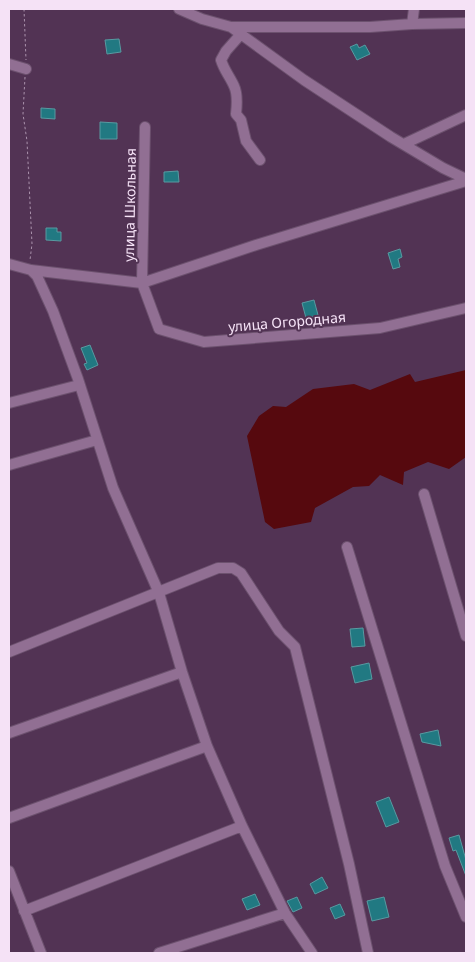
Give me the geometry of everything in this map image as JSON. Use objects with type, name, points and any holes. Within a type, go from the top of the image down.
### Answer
[{"type":"street","points":[[178,9],[202,19],[232,27],[370,27],[466,23]]},
{"type":"street","points":[[412,24],[414,9]]},
{"type":"street","points":[[232,27],[304,80],[443,168],[466,179]]},
{"type":"street","points":[[241,34],[226,51],[221,60],[224,70],[235,87],[236,114],[241,120],[246,141],[260,160]]},
{"type":"street","points":[[9,64],[26,69]]},
{"type":"street","points":[[404,144],[466,115]]},
{"type":"street","name":"улица Школьная","points":[[142,283],[144,127]]},
{"type":"street","points":[[9,264],[31,270],[142,283],[466,179]]},
{"type":"street","points":[[31,270],[37,276],[53,311],[116,495],[159,593],[206,746],[242,826],[285,913],[312,953]]},
{"type":"street","name":"улица Огородная","points":[[142,283],[159,329],[204,342],[380,328],[466,308]]},
{"type":"street","points":[[9,403],[79,385]]},
{"type":"street","points":[[9,465],[97,440]]},
{"type":"street","points":[[424,494],[466,636]]},
{"type":"street","points":[[348,547],[445,866],[466,917]]},
{"type":"street","points":[[9,652],[218,568],[233,568],[241,572],[279,631],[294,647],[349,864],[368,953]]},
{"type":"street","points":[[9,733],[182,672]]},
{"type":"street","points":[[9,818],[206,746]]},
{"type":"street","points":[[24,911],[242,826]]},
{"type":"street","points":[[9,872],[41,953]]},
{"type":"street","points":[[161,953],[285,913]]},
{"type":"path","points":[[24,9],[26,69],[24,114],[32,244],[31,270]]},
{"type":"shaded area","points":[[466,370],[466,457],[449,469],[428,462],[404,472],[403,485],[380,475],[369,486],[353,487],[315,508],[311,522],[274,529],[265,522],[247,436],[259,416],[273,406],[286,407],[313,389],[354,384],[370,390],[410,374],[415,382]]},
{"type":"building","points":[[119,39],[121,52],[107,54],[105,40]]},
{"type":"building","points":[[357,44],[359,48],[365,45],[370,54],[357,60],[350,47]]},
{"type":"building","points":[[41,108],[55,109],[55,119],[41,118]]},
{"type":"building","points":[[100,122],[117,123],[117,139],[100,139]]},
{"type":"building","points":[[178,171],[179,182],[164,182],[164,172]]},
{"type":"building","points":[[46,228],[57,228],[57,232],[61,232],[61,241],[46,240]]},
{"type":"building","points":[[400,249],[402,257],[398,259],[400,267],[393,269],[388,253]]},
{"type":"building","points":[[314,300],[318,315],[306,318],[302,303]]},
{"type":"building","points":[[90,345],[98,365],[87,370],[84,364],[87,363],[81,348]]},
{"type":"building","points":[[363,628],[365,646],[352,647],[350,629]]},
{"type":"building","points":[[369,663],[372,679],[355,683],[351,667]]},
{"type":"building","points":[[438,730],[441,746],[422,742],[420,734]]},
{"type":"building","points":[[389,797],[399,822],[386,827],[376,802]]},
{"type":"building","points":[[459,835],[466,860],[466,876],[456,850],[453,851],[449,838]]},
{"type":"building","points":[[322,877],[328,888],[315,894],[310,884]]},
{"type":"building","points":[[255,894],[260,905],[247,910],[242,899]]},
{"type":"building","points":[[297,897],[302,908],[293,912],[287,901]]},
{"type":"building","points":[[384,897],[389,917],[372,921],[367,901]]},
{"type":"building","points":[[340,904],[345,915],[335,919],[330,908]]}]
